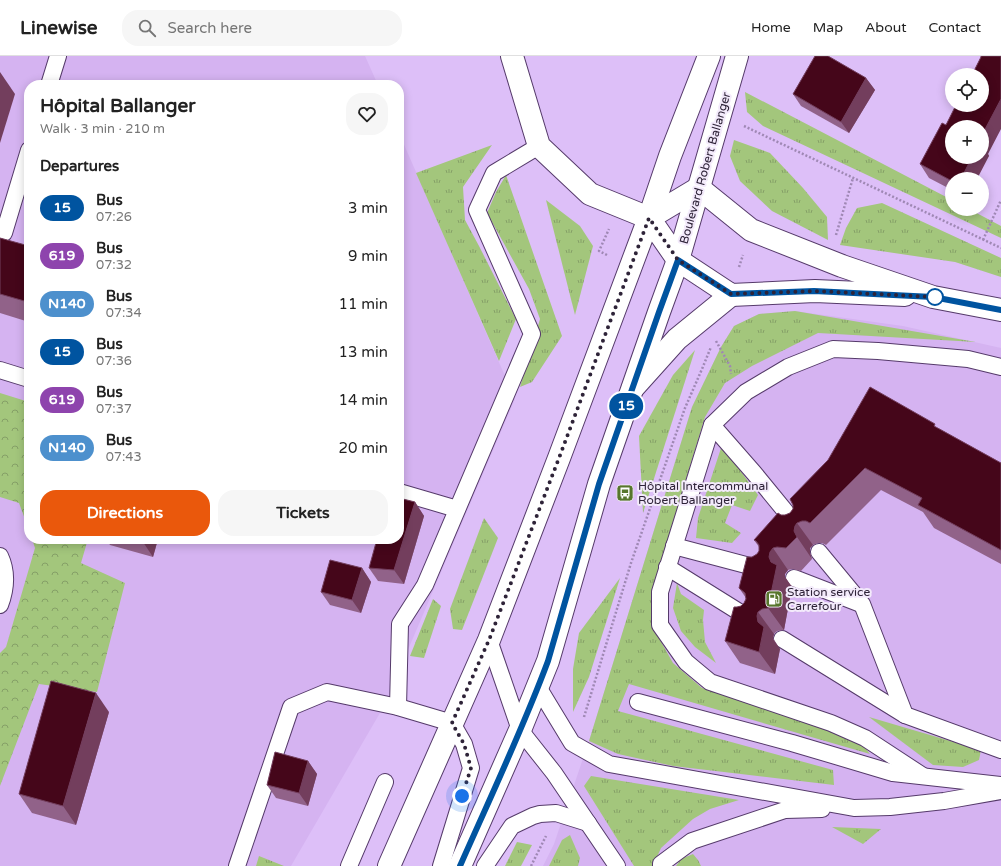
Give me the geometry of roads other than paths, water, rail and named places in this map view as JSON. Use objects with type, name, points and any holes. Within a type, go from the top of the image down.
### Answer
[{"type":"main road","points":[[512,56],[539,146],[590,194],[649,218],[678,260],[731,294],[814,291],[933,297],[1001,310]]},
{"type":"main road","points":[[389,866],[489,640],[559,458],[649,218],[670,156],[709,56]]},
{"type":"main road","name":"Boulevard Robert Ballanger","points":[[460,866],[520,730],[548,661],[599,484],[678,260],[737,56]]},
{"type":"main road","points":[[649,218],[699,188],[751,230],[828,260],[933,297]]},
{"type":"main road","points":[[632,388],[677,339],[731,294]]},
{"type":"lane","points":[[51,80],[58,56]]},
{"type":"lane","points":[[398,707],[400,624],[425,585],[532,334],[477,210],[494,173],[539,146]]},
{"type":"lane","points":[[4,232],[24,166]]},
{"type":"lane","points":[[923,776],[865,738],[831,723],[710,682],[686,662],[660,626],[660,592],[712,425],[746,392],[788,367],[833,349],[878,351],[968,359],[1001,367]]},
{"type":"lane","points":[[0,370],[24,377]]},
{"type":"lane","points":[[712,425],[799,528]]},
{"type":"lane","points":[[404,493],[457,509]]},
{"type":"lane","points":[[674,546],[765,570]]},
{"type":"lane","points":[[819,552],[862,604],[905,716]]},
{"type":"lane","points":[[0,556],[5,579],[0,605]]},
{"type":"lane","points":[[667,567],[752,620]]},
{"type":"lane","points":[[794,578],[862,604]]},
{"type":"lane","points":[[782,638],[905,716],[1001,750]]},
{"type":"lane","points":[[489,640],[520,730],[554,774],[617,866]]},
{"type":"lane","points":[[538,687],[572,744],[609,764],[854,808]]},
{"type":"lane","points":[[237,866],[291,707],[327,692],[398,707],[452,723],[464,744],[471,768],[441,866]]},
{"type":"lane","points":[[638,702],[893,773],[1001,785]]},
{"type":"lane","points":[[350,866],[385,782]]},
{"type":"lane","points":[[661,866],[661,864],[692,841],[785,810],[890,807],[1001,791]]},
{"type":"lane","points":[[485,866],[512,826],[533,816],[556,813],[588,823]]},
{"type":"place","name":"Hôpital Intercommunal Robert Ballanger","points":[[625,493]]},
{"type":"place","name":"Station service Carrefour","points":[[774,599]]}]
